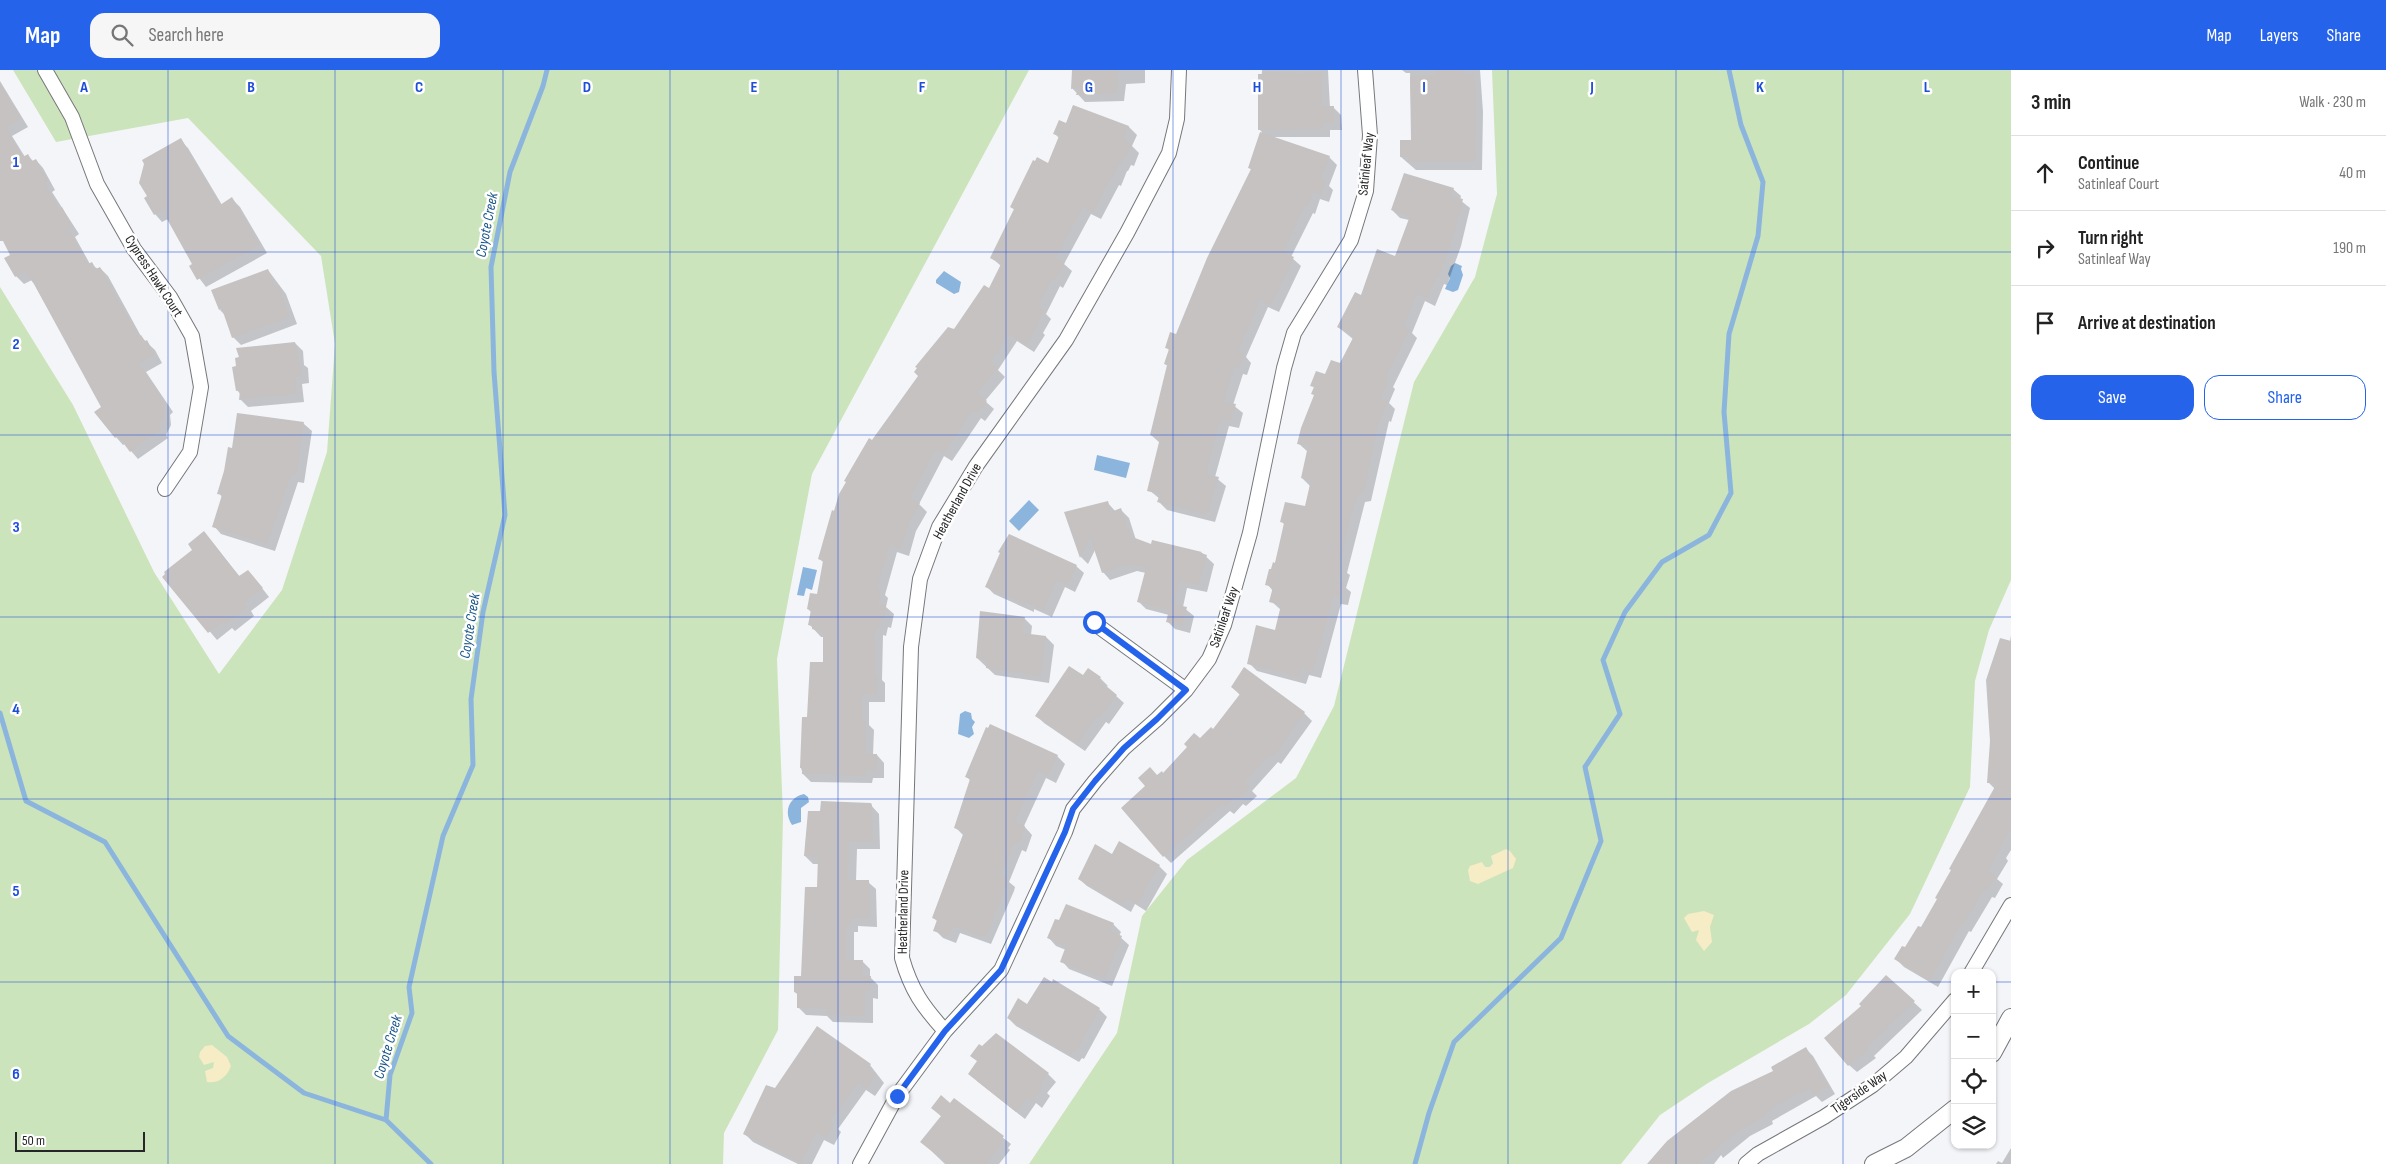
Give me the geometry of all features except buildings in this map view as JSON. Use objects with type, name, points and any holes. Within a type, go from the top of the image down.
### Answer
[{"type":"street","name":"Cypress Hawk Court","points":[[45,70],[72,117],[102,192],[134,249],[170,297],[192,336],[202,387],[190,452],[165,489]]},
{"type":"street","name":"Heatherland Drive","points":[[945,1031],[922,1004],[909,983],[902,958],[911,647],[920,579],[939,527],[976,466],[1066,340],[1127,233],[1168,153],[1178,119],[1179,70]]},
{"type":"street","name":"Satinleaf Way","points":[[860,1164],[897,1096],[945,1031],[1001,970],[1065,832],[1073,809],[1124,748],[1186,690],[1209,659],[1224,625],[1250,533],[1284,368],[1294,333],[1351,240],[1366,191],[1370,135],[1365,70]]},
{"type":"street","points":[[1094,622],[1186,690]]},
{"type":"street","points":[[1973,969],[2011,905]]},
{"type":"street","name":"Tigerside Way","points":[[1746,1164],[1758,1154],[1824,1117],[1873,1085],[1906,1058],[1951,1005]]},
{"type":"street","points":[[1996,1046],[2011,1018]]},
{"type":"street","points":[[1874,1164],[1906,1148],[1951,1112]]},
{"type":"green space","points":[[13,70],[1029,70],[812,474],[777,659],[783,816],[778,1030],[724,1133],[723,1164],[0,1164],[0,287],[73,405],[154,572],[219,674],[282,590],[327,452],[335,344],[321,256],[188,118],[56,142]]},
{"type":"green space","points":[[1492,70],[2011,70],[2011,580],[1989,630],[1975,681],[1970,787],[1910,914],[1846,995],[1809,1024],[1708,1083],[1660,1115],[1621,1164],[1029,1164],[1117,1033],[1142,916],[1187,860],[1296,778],[1334,706],[1414,382],[1475,277],[1497,194]]},
{"type":"sand","points":[[1506,849],[1516,859],[1513,868],[1478,884],[1470,881],[1468,870],[1470,866],[1482,862],[1485,867],[1490,867],[1493,863],[1491,856]]},
{"type":"sand","points":[[1704,911],[1714,915],[1710,927],[1712,942],[1704,951],[1696,940],[1699,930],[1692,932],[1684,918],[1688,914]]},
{"type":"sand","points":[[212,1045],[227,1057],[231,1066],[222,1079],[215,1082],[207,1082],[205,1071],[213,1068],[214,1062],[204,1065],[199,1057],[200,1052],[205,1046]]},
{"type":"water","points":[[1455,263],[1462,266],[1463,275],[1458,290],[1453,292],[1445,289],[1450,278],[1448,274],[1451,266]]},
{"type":"water","points":[[944,271],[961,282],[959,292],[954,294],[936,283],[936,280]]},
{"type":"water","points":[[1097,455],[1130,463],[1126,478],[1094,470]]},
{"type":"water","points":[[1029,500],[1039,510],[1019,531],[1009,521]]},
{"type":"water","points":[[803,567],[817,570],[812,590],[806,588],[804,596],[797,595]]},
{"type":"water","points":[[965,711],[971,713],[972,719],[975,722],[972,727],[974,734],[969,738],[958,734],[960,714]]},
{"type":"water","points":[[804,794],[808,797],[809,802],[801,808],[801,822],[792,825],[788,815],[789,806],[795,798]]},
{"type":"waterway","name":"Coyote Creek","points":[[386,1120],[390,1075],[412,1013],[409,987],[443,836],[473,765],[471,699],[483,612],[505,515],[494,372],[491,267],[510,172],[543,86],[547,70]]},
{"type":"waterway","points":[[1415,1164],[1429,1113],[1454,1042],[1561,938],[1601,841],[1585,767],[1620,714],[1603,660],[1625,612],[1662,562],[1709,535],[1731,493],[1724,412],[1729,334],[1758,236],[1763,182],[1741,125],[1729,70]]},
{"type":"waterway","points":[[0,713],[26,801],[105,842],[228,1036],[304,1093],[386,1120],[431,1164]]},
{"type":"route","points":[[897,1096],[945,1031],[1001,970],[1065,832],[1073,809],[1124,748],[1186,690],[1162,675],[1094,622]]}]
